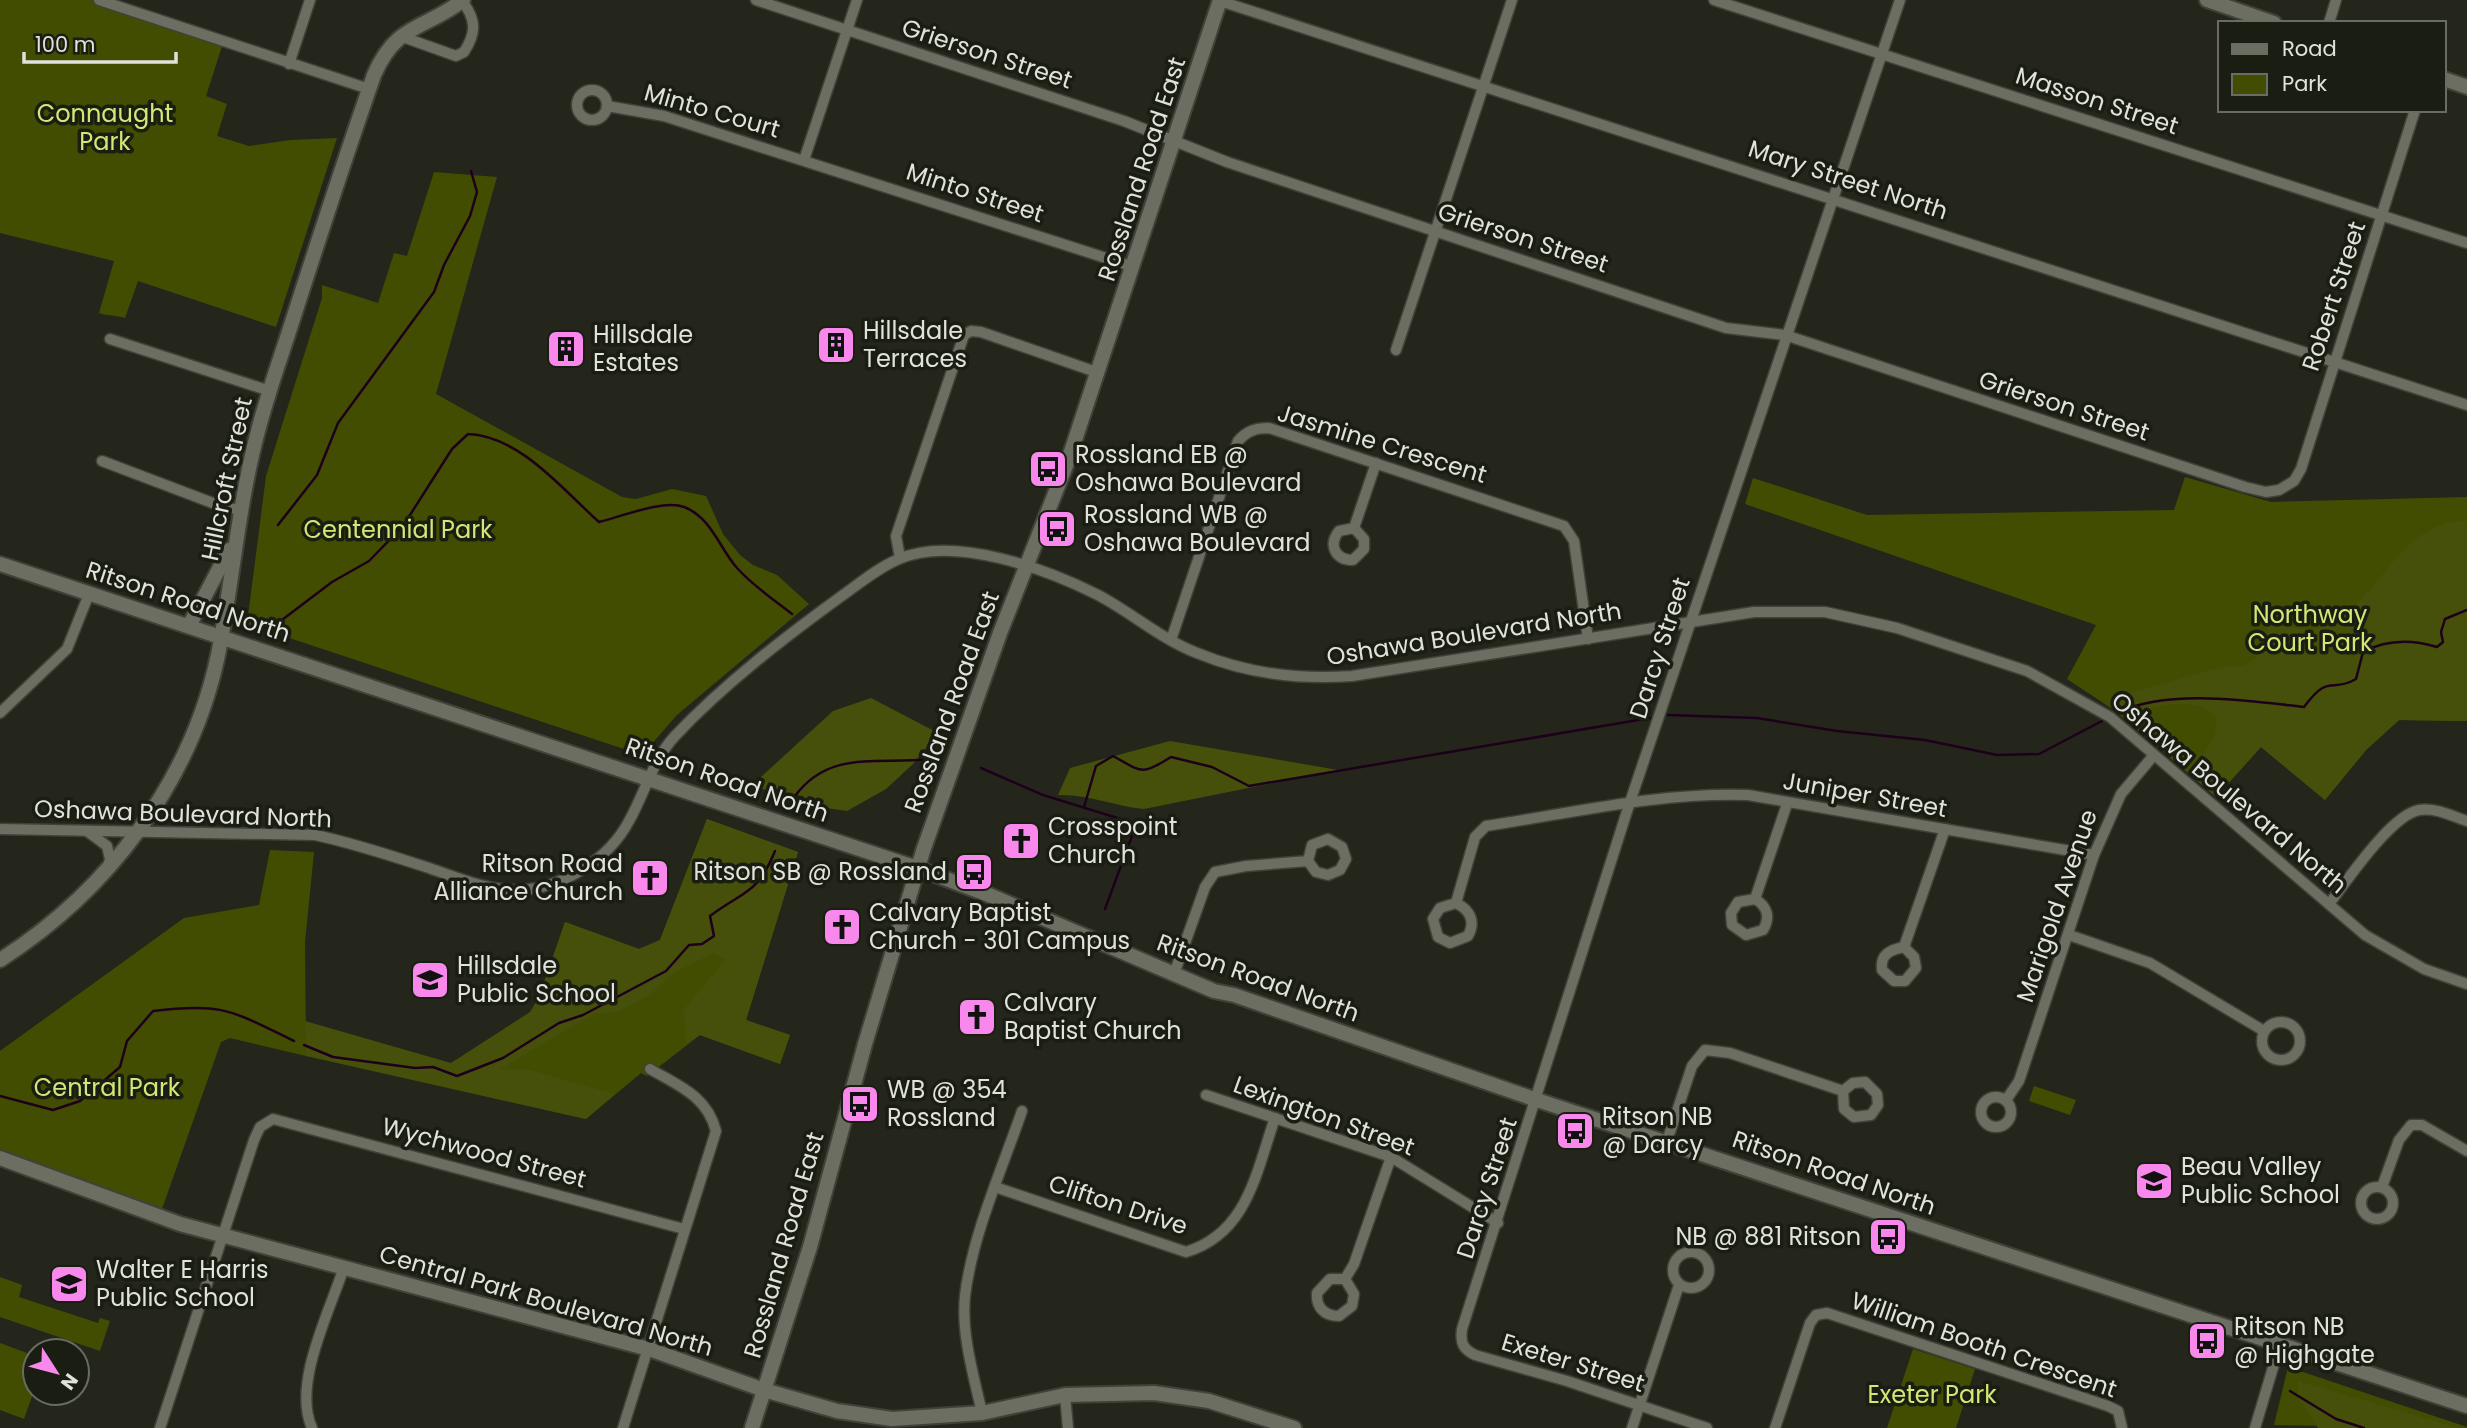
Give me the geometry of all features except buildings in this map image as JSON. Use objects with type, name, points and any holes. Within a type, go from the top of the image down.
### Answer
[{"type":"main road","name":"Hillcroft Street","points":[[0,960],[50,927],[107,871],[139,831],[167,785],[190,738],[215,665],[239,510],[270,390],[377,66],[400,36],[463,0]]},
{"type":"main road","name":"Rossland Road East","points":[[752,1428],[810,1247],[865,1044],[917,868],[976,698],[1099,373],[1218,0]]},
{"type":"main road","points":[[2207,0],[2268,21]]},
{"type":"main road","points":[[2446,80],[2467,87]]},
{"type":"main road","points":[[189,626],[236,533]]},
{"type":"main road","name":"Ritson Road North","points":[[0,564],[917,868],[989,895],[1214,991],[1234,995],[1537,1100],[2467,1406]]},
{"type":"main road","name":"Central Park Boulevard North","points":[[0,1158],[180,1224],[649,1349],[764,1390],[837,1411],[892,1419],[982,1413],[1065,1395],[1168,1395],[1209,1401],[1294,1428]]},
{"type":"street","points":[[99,0],[369,89]]},
{"type":"street","points":[[134,12],[138,0]]},
{"type":"street","points":[[289,64],[310,0]]},
{"type":"street","name":"Hillcroft Street","points":[[400,36],[456,55],[464,52],[475,26],[474,17],[463,0]]},
{"type":"street","name":"Grierson Street","points":[[756,0],[1175,140],[1227,162],[1726,328],[1785,335],[2245,488],[2266,492],[2283,489]]},
{"type":"street","points":[[804,160],[857,0]]},
{"type":"street","name":"Mary Street North","points":[[1218,0],[2467,405]]},
{"type":"street","points":[[1396,349],[1512,0]]},
{"type":"street","name":"Masson Street","points":[[1714,0],[2467,243]]},
{"type":"street","name":"Darcy Street","points":[[1469,1312],[1629,804],[1900,0]]},
{"type":"street","points":[[2330,21],[2336,0]]},
{"type":"street","name":"Minto Court","points":[[607,106],[664,116],[804,160]]},
{"type":"street","name":"Robert Street","points":[[2283,489],[2294,481],[2301,469],[2414,112]]},
{"type":"street","name":"Minto Street","points":[[804,160],[1134,267]]},
{"type":"street","points":[[900,558],[896,536],[964,335],[971,331],[981,332],[1099,373]]},
{"type":"street","points":[[110,339],[270,390]]},
{"type":"street","name":"Jasmine Crescent","points":[[1171,640],[1234,452],[1245,433],[1269,428],[1564,526],[1574,541],[1588,639]]},
{"type":"street","points":[[102,461],[218,505],[239,510]]},
{"type":"street","points":[[1354,528],[1376,463]]},
{"type":"street","name":"Oshawa Boulevard North","points":[[0,829],[315,835],[352,843],[497,889],[523,890],[557,882],[585,869],[628,824],[666,747],[699,712],[825,608],[900,558],[956,551],[974,553],[1026,568],[1097,595],[1171,640],[1226,664],[1276,676],[1313,679],[1352,676],[1754,612],[1794,610],[1845,615],[1897,628],[2050,681],[2110,717],[2329,904],[2390,952],[2424,969],[2467,984]]},
{"type":"street","points":[[0,713],[67,649],[89,594]]},
{"type":"street","name":"Marigold Avenue","points":[[2006,1100],[2019,1081],[2094,855],[2121,794],[2154,755]]},
{"type":"street","name":"Juniper Street","points":[[1456,903],[1479,830],[1629,804],[1710,794],[1748,795],[1787,804],[2094,855]]},
{"type":"street","points":[[1755,899],[1787,804]]},
{"type":"street","points":[[2329,904],[2371,852],[2409,813],[2431,809],[2467,821]]},
{"type":"street","points":[[1904,947],[1945,830]]},
{"type":"street","points":[[86,831],[107,846],[110,859],[107,871]]},
{"type":"street","points":[[1174,974],[1205,887],[1215,872],[1246,866],[1308,861]]},
{"type":"street","points":[[1456,903],[1468,911],[1472,923],[1463,940],[1450,943],[1438,937],[1433,919],[1440,908],[1456,903]]},
{"type":"street","points":[[2069,935],[2150,963],[2264,1031]]},
{"type":"street","points":[[1667,1141],[1692,1066],[1705,1050],[1730,1053],[1843,1091]]},
{"type":"street","points":[[623,1428],[716,1130],[712,1114],[701,1099],[650,1069]]},
{"type":"street","name":"Lexington Street","points":[[1206,1095],[1391,1157],[1498,1223]]},
{"type":"street","points":[[982,1413],[971,1367],[965,1299],[995,1187],[1022,1111]]},
{"type":"street","name":"Clifton Drive","points":[[995,1187],[1186,1252],[1208,1245],[1245,1207],[1275,1118]]},
{"type":"street","name":"Wychwood Street","points":[[223,1234],[254,1140],[260,1128],[273,1119],[684,1229]]},
{"type":"street","points":[[2382,1187],[2399,1140],[2411,1125],[2422,1125],[2467,1151]]},
{"type":"street","points":[[1345,1279],[1354,1264],[1391,1157]]},
{"type":"street","points":[[160,1428],[223,1234]]},
{"type":"street","points":[[312,1428],[305,1399],[309,1376],[344,1268]]},
{"type":"street","points":[[1632,1428],[1679,1285]]},
{"type":"street","name":"Exeter Street","points":[[1469,1312],[1461,1340],[1465,1350],[1707,1428]]},
{"type":"street","name":"William Booth Crescent","points":[[1775,1428],[1810,1322],[1816,1315],[1827,1313],[2108,1406],[2118,1411],[2122,1428]]},
{"type":"street","points":[[2255,1428],[2280,1345]]},
{"type":"street","points":[[1065,1395],[1068,1428]]},
{"type":"green space","name":"Connaught Park","points":[[0,0],[100,0],[223,43],[206,96],[227,104],[217,136],[249,146],[291,140],[337,138],[276,327],[138,281],[125,318],[99,313],[114,261],[0,233]]},
{"type":"green space","name":"Centennial Park","points":[[434,172],[497,177],[436,394],[622,497],[636,499],[672,489],[706,496],[723,534],[740,555],[753,565],[777,575],[809,604],[677,715],[642,755],[247,624],[266,476],[322,298],[322,285],[378,303],[394,253],[407,256]]},
{"type":"green space","name":"Northway Court Park","points":[[2185,477],[2271,502],[2467,497],[2467,721],[2399,720],[2366,750],[2325,800],[2261,747],[2216,797],[2114,710],[2067,679],[2096,625],[1745,504],[1753,478],[1867,515],[2174,510]]},
{"type":"green space","points":[[2467,520],[2467,721],[2399,720],[2366,750],[2325,800],[2261,747],[2216,797],[2191,775],[2215,735],[2216,717],[2207,710],[2186,704],[2163,706],[2131,714],[2109,699],[2221,667],[2244,666],[2255,659],[2268,627],[2316,629],[2342,617],[2421,535],[2442,525]]},
{"type":"green space","points":[[871,698],[938,733],[913,764],[886,789],[847,811],[813,806],[803,796],[750,787],[833,711]]},
{"type":"green space","points":[[1170,741],[1338,770],[1144,809],[1080,796],[1058,795],[1070,768]]},
{"type":"green space","points":[[707,819],[798,852],[746,1020],[790,1035],[780,1064],[700,1035],[647,1076],[641,1073],[586,1119],[441,1086],[450,1064],[531,1012],[539,997],[565,922],[639,949],[660,940]]},
{"type":"green space","points":[[707,819],[798,852],[746,1020],[790,1035],[780,1064],[700,1035],[686,1044],[684,1009],[726,959],[713,953],[674,973],[648,996],[619,1011],[594,1014],[500,1069],[530,1070],[615,1094],[586,1119],[306,1056],[305,1021],[451,1063],[530,1012],[539,997],[565,922],[639,949],[660,940]]},
{"type":"green space","name":"Central Park","points":[[270,850],[314,852],[305,942],[306,1056],[230,1038],[221,1042],[162,1209],[0,1150],[0,1051],[184,918],[259,905]]},
{"type":"green space","points":[[2034,1086],[2076,1100],[2070,1115],[2029,1101]]},
{"type":"green space","points":[[0,1277],[22,1285],[19,1297],[98,1323],[100,1318],[110,1321],[100,1351],[91,1348],[91,1337],[59,1337],[0,1317]]},
{"type":"green space","points":[[0,1343],[21,1351],[21,1407],[28,1407],[24,1419],[0,1410]]},
{"type":"green space","name":"Exeter Park","points":[[1913,1349],[1975,1369],[1956,1428],[1887,1428]]},
{"type":"green space","points":[[2288,1367],[2467,1427],[2467,1428],[2274,1425]]},
{"type":"green space","points":[[2298,1381],[2459,1428],[2318,1428],[2298,1398]]},
{"type":"waterway","points":[[278,525],[317,475],[338,423],[434,292],[444,265],[470,216],[477,192],[471,171]]},
{"type":"waterway","points":[[263,628],[274,626],[332,582],[369,561],[403,526],[452,449],[468,434],[487,437],[523,454],[599,522],[665,505],[684,507],[708,526],[743,575],[792,614]]},
{"type":"waterway","points":[[2118,713],[2138,705],[2160,701],[2209,698],[2304,707],[2319,690],[2356,679],[2363,652],[2399,642],[2437,647],[2443,642],[2441,632],[2445,619],[2467,610]]},
{"type":"waterway","points":[[1668,715],[1757,718],[1837,731],[1925,740],[1997,755],[2039,754],[2102,721]]},
{"type":"waterway","points":[[1084,807],[1096,766],[1113,756],[1142,770],[1171,757],[1212,767],[1249,786],[1650,718]]},
{"type":"waterway","points":[[795,796],[809,781],[839,765],[929,759]]},
{"type":"waterway","points":[[981,768],[1043,795],[1124,820],[1131,826],[1132,836],[1105,909]]},
{"type":"waterway","points":[[304,1045],[333,1057],[415,1068],[433,1067],[457,1076],[503,1058],[559,1023],[583,1015],[666,971],[689,945],[702,944],[714,936],[710,916],[756,884],[775,851]]},
{"type":"waterway","points":[[0,1096],[53,1110],[80,1101],[120,1067],[127,1041],[153,1011],[177,1008],[227,1011],[294,1041]]},
{"type":"waterway","points":[[2290,1391],[2336,1419],[2364,1428]]},
{"type":"place","name":"Hillsdale Terraces","points":[[836,345]]},
{"type":"place","name":"Hillsdale Estates","points":[[566,349]]},
{"type":"place","name":"Rossland EB @ Oshawa Boulevard","points":[[1048,469]]},
{"type":"place","name":"Rossland WB @ Oshawa Boulevard","points":[[1057,529]]},
{"type":"place","name":"Crosspoint Church","points":[[1021,841]]},
{"type":"place","name":"Ritson SB @ Rossland","points":[[974,872]]},
{"type":"place","name":"Ritson Road Alliance Church","points":[[650,878]]},
{"type":"place","name":"Calvary Baptist Church - 301 Campus","points":[[842,927]]},
{"type":"place","name":"Hillsdale Public School","points":[[430,980]]},
{"type":"place","name":"Calvary Baptist Church","points":[[977,1017]]},
{"type":"place","name":"WB @ 354 Rossland","points":[[860,1104]]},
{"type":"place","name":"Ritson NB @ Darcy","points":[[1575,1131]]},
{"type":"place","name":"Beau Valley Public School","points":[[2154,1181]]},
{"type":"place","name":"NB @ 881 Ritson","points":[[1888,1237]]},
{"type":"place","name":"Walter E Harris Public School","points":[[69,1284]]},
{"type":"place","name":"Ritson NB @ Highgate","points":[[2207,1341]]}]
